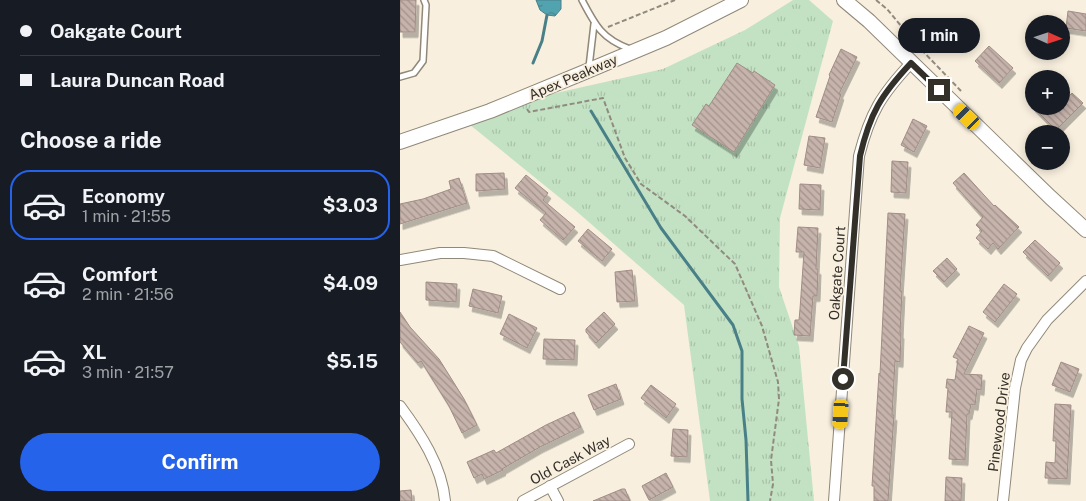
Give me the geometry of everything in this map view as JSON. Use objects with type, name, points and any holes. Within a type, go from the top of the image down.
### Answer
[{"type":"main road","name":"Apex Peakway","points":[[400,142],[490,112],[666,38],[741,0]]},
{"type":"main road","points":[[844,0],[869,21],[1086,230]]},
{"type":"street","name":"Oakgate Court","points":[[834,501],[860,156],[871,117],[885,93],[911,63]]},
{"type":"street","points":[[400,260],[440,253],[493,256],[560,289]]},
{"type":"street","name":"Pinewood Drive","points":[[1003,501],[1015,388],[1021,360],[1027,348],[1047,320],[1086,281]]},
{"type":"street","points":[[400,406],[413,424],[436,467],[445,501]]},
{"type":"street","name":"Old Cask Way","points":[[523,501],[629,444]]},
{"type":"street","points":[[550,486],[558,501]]},
{"type":"lane","points":[[400,77],[414,72],[423,61],[426,5],[424,0]]},
{"type":"lane","points":[[582,0],[594,23],[606,38],[620,46],[635,51]]},
{"type":"lane","points":[[589,70],[594,23]]},
{"type":"path","points":[[607,28],[675,0]]},
{"type":"path","points":[[876,0],[887,9],[939,69]]},
{"type":"path","points":[[522,98],[528,112],[604,98],[626,158],[641,184],[685,216],[735,264],[762,326],[778,382],[779,399],[771,460],[774,484],[770,501]]},
{"type":"green space","points":[[793,0],[809,0],[833,21],[780,218],[779,287],[799,346],[814,501],[710,501],[684,305],[575,210],[464,120],[507,104],[663,69],[745,30]]},
{"type":"water","points":[[536,0],[561,0],[561,9],[555,16],[547,15],[540,10]]},
{"type":"building","points":[[400,0],[416,0],[415,32],[400,32]]},
{"type":"building","points":[[1068,11],[1086,14],[1086,31],[1070,29],[1070,15],[1068,15]]},
{"type":"building","points":[[989,46],[1013,68],[999,83],[975,61]]},
{"type":"building","points":[[841,49],[857,57],[839,94],[841,94],[832,122],[816,117],[829,75]]},
{"type":"building","points":[[737,63],[753,73],[754,71],[775,85],[734,152],[692,125],[706,104],[709,106]]},
{"type":"building","points":[[1072,93],[1083,103],[1061,125],[1051,125],[1041,115],[1070,115],[1070,95]]},
{"type":"building","points":[[913,119],[927,126],[914,152],[901,145]]},
{"type":"building","points":[[809,136],[825,138],[820,168],[804,165]]},
{"type":"building","points":[[892,161],[908,162],[906,193],[891,192]]},
{"type":"building","points":[[504,173],[505,189],[476,191],[476,174]]},
{"type":"building","points":[[964,173],[994,206],[1019,227],[998,249],[993,243],[988,249],[976,238],[982,231],[976,225],[983,217],[953,183]]},
{"type":"building","points":[[526,175],[548,193],[543,200],[575,227],[563,240],[540,220],[546,213],[515,188]]},
{"type":"building","points":[[459,178],[467,203],[400,224],[400,204],[423,199],[451,189],[449,181]]},
{"type":"building","points":[[800,184],[821,185],[820,210],[799,209]]},
{"type":"building","points":[[888,213],[905,214],[900,291],[902,291],[900,362],[895,361],[892,415],[894,415],[888,501],[874,501],[874,486],[872,486]]},
{"type":"building","points":[[798,227],[818,228],[817,296],[813,296],[810,336],[794,335],[795,320],[799,320],[804,252],[796,252]]},
{"type":"building","points":[[588,229],[612,249],[602,261],[578,241]]},
{"type":"building","points":[[1035,240],[1060,263],[1048,276],[1023,252]]},
{"type":"building","points":[[947,258],[957,269],[944,282],[933,271]]},
{"type":"building","points":[[632,270],[635,301],[617,302],[615,272]]},
{"type":"building","points":[[426,282],[457,284],[456,302],[426,300]]},
{"type":"building","points":[[1004,284],[1017,294],[995,322],[983,312]]},
{"type":"building","points":[[473,289],[502,296],[498,313],[469,306]]},
{"type":"building","points":[[400,312],[410,327],[439,359],[464,399],[477,425],[462,433],[449,406],[421,361],[418,363],[400,342]]},
{"type":"building","points":[[604,312],[615,324],[596,343],[586,332],[586,329]]},
{"type":"building","points":[[509,314],[537,328],[527,348],[500,334]]},
{"type":"building","points":[[969,326],[984,333],[964,374],[982,375],[981,390],[977,389],[975,405],[971,404],[969,414],[967,414],[965,460],[949,459],[952,412],[946,412],[947,379],[955,380],[958,359],[953,357]]},
{"type":"building","points":[[544,339],[575,340],[574,360],[543,359]]},
{"type":"building","points":[[1061,362],[1079,369],[1070,392],[1052,385]]},
{"type":"building","points":[[616,384],[621,399],[594,410],[588,395]]},
{"type":"building","points":[[651,385],[676,404],[666,418],[641,398]]},
{"type":"building","points":[[1055,404],[1071,405],[1067,479],[1045,478],[1046,462],[1055,463],[1056,441],[1053,441]]},
{"type":"building","points":[[574,412],[581,427],[540,447],[503,470],[484,479],[482,474],[474,478],[467,462],[494,450],[496,453],[546,425]]},
{"type":"building","points":[[673,429],[688,430],[687,457],[671,456]]},
{"type":"building","points":[[666,473],[673,487],[649,500],[642,486]]},
{"type":"building","points":[[946,477],[962,478],[961,501],[945,501]]},
{"type":"building","points":[[625,489],[630,501],[593,501]]},
{"type":"building","points":[[411,490],[412,501],[400,501],[400,491]]},
{"type":"waterway","points":[[533,63],[542,41],[547,15]]},
{"type":"waterway","points":[[591,111],[661,228],[733,325],[742,351],[742,399],[746,440],[748,501]]},
{"type":"route","points":[[843,379],[860,156],[864,136],[871,117],[885,93],[911,63],[939,90]]}]
